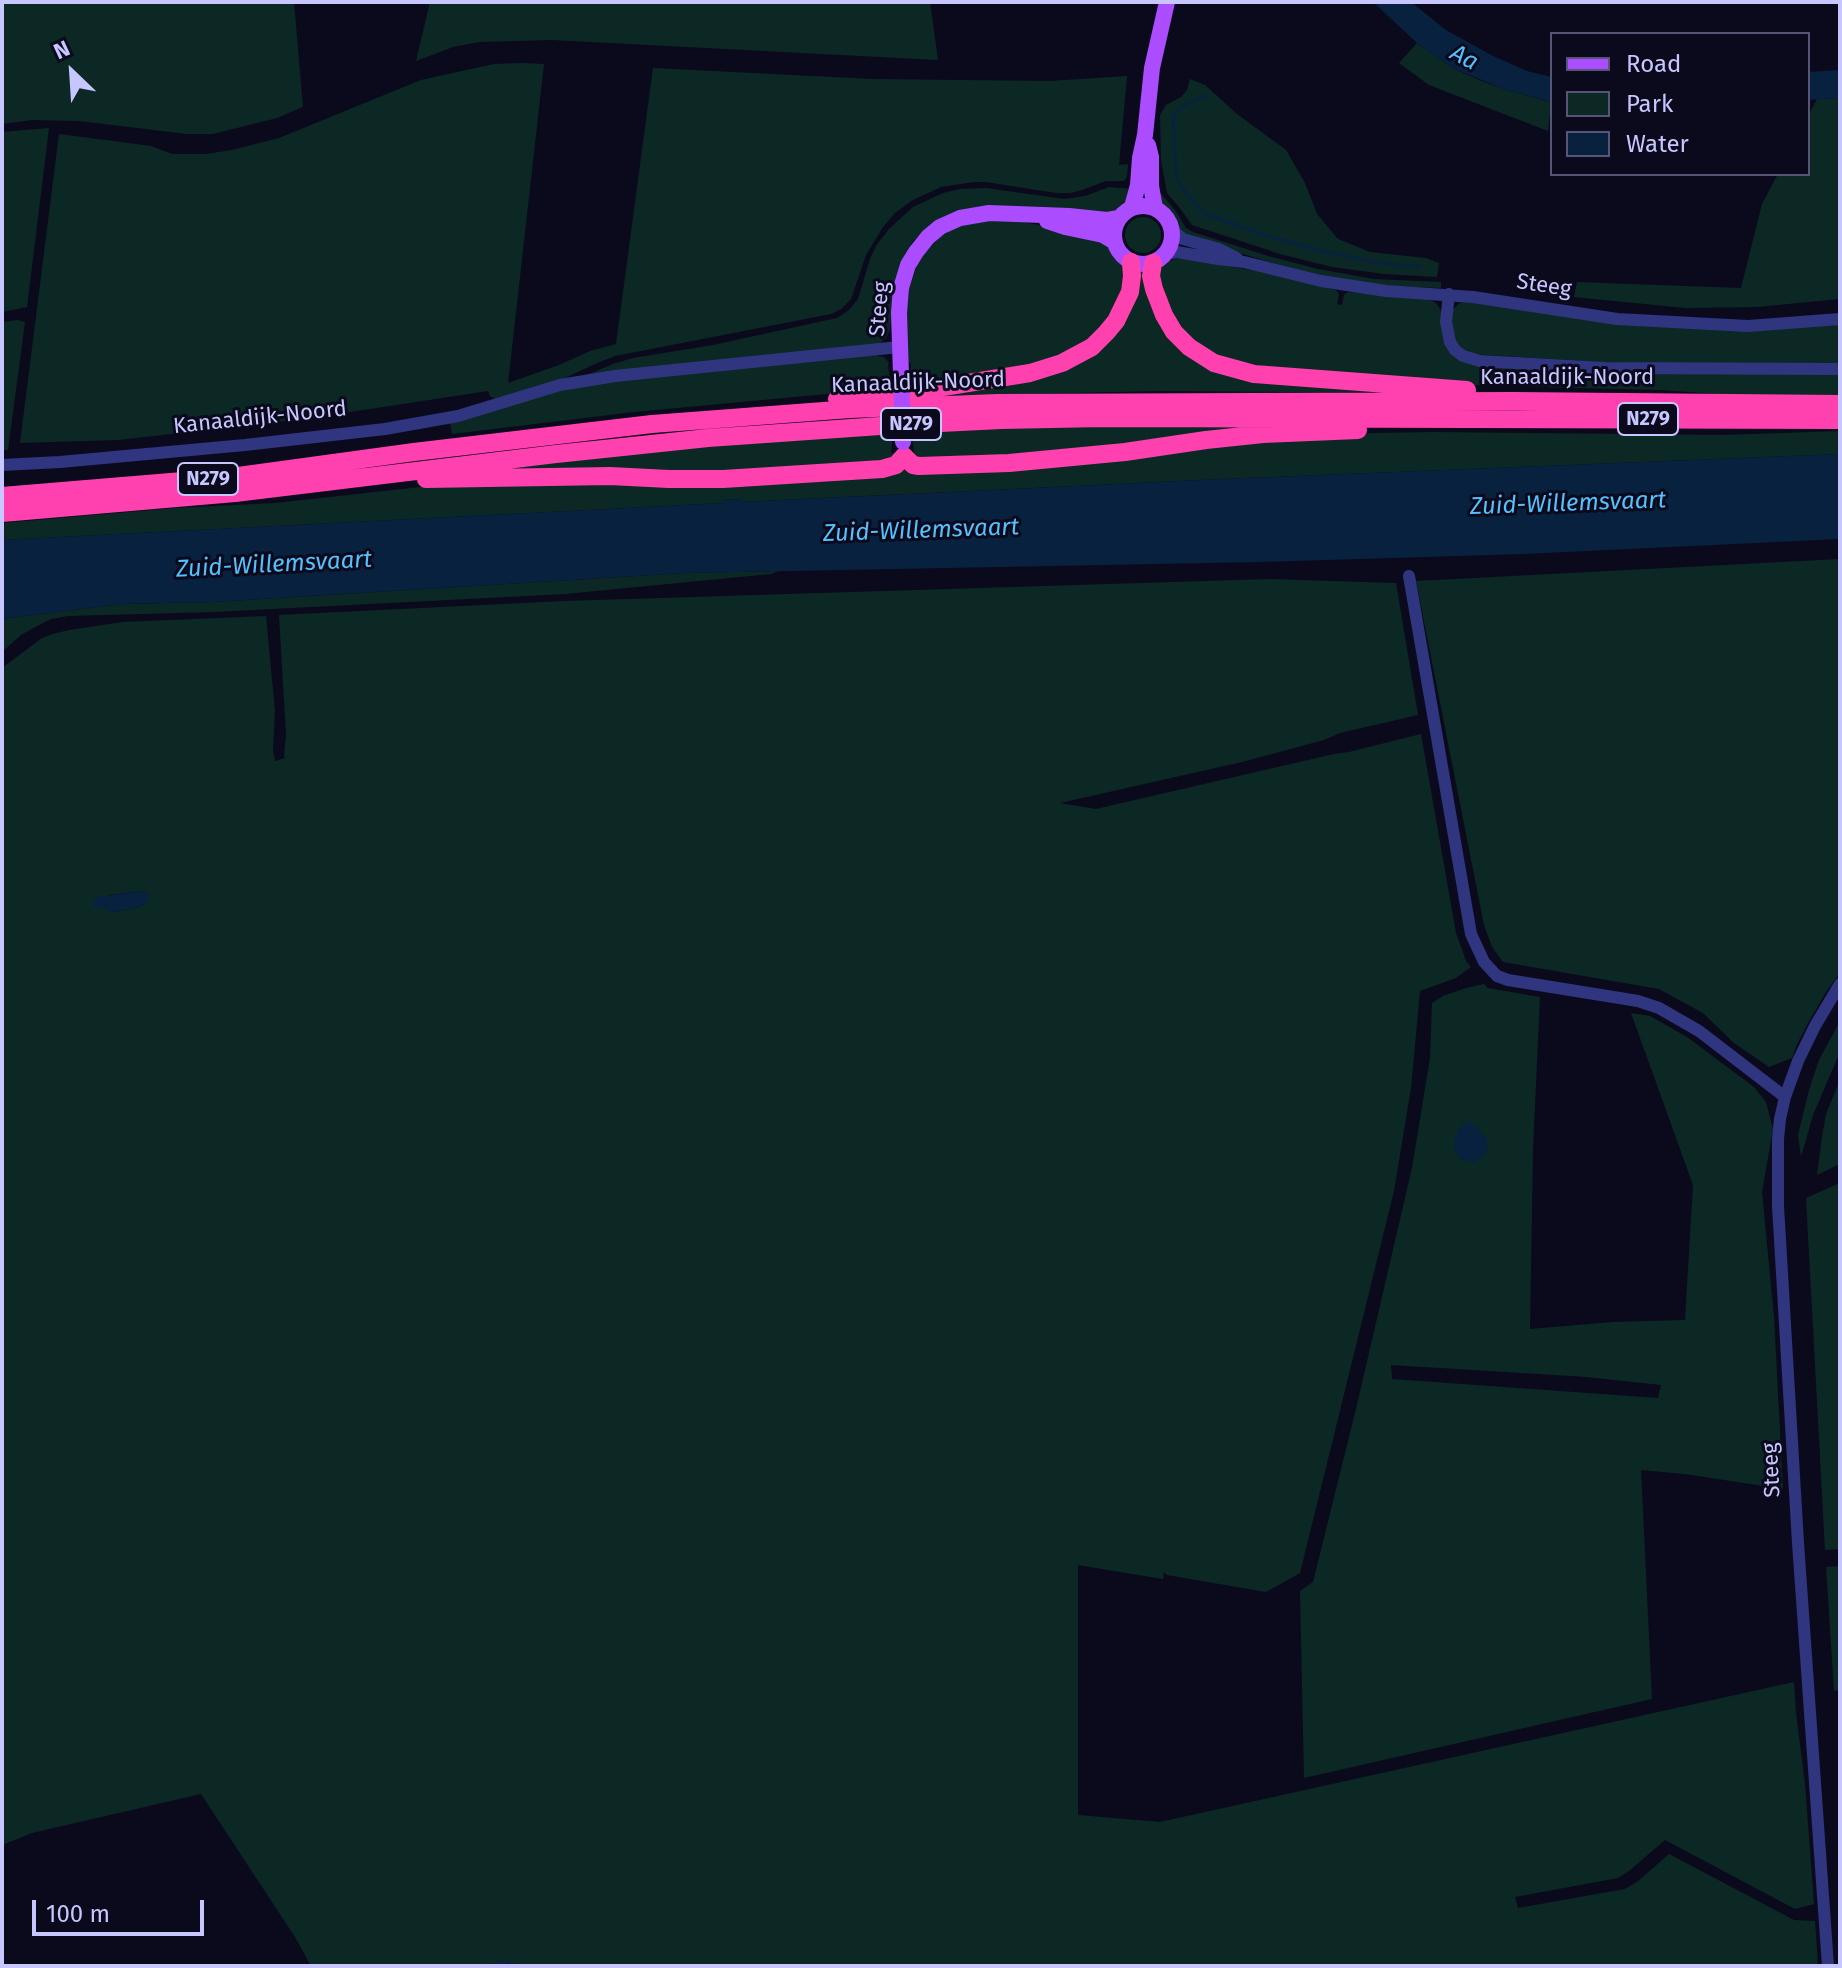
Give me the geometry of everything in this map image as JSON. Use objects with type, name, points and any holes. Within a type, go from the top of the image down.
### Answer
[{"type":"highway","name":"N279","points":[[1159,258],[1151,276],[1164,315],[1174,332],[1214,363],[1254,374],[1474,391],[1513,401]]},
{"type":"highway","name":"N279","points":[[750,416],[785,405],[943,387],[1030,373],[1062,363],[1092,347],[1116,321],[1130,292],[1131,262]]},
{"type":"highway","name":"Kanaaldijk-Noord","points":[[2,496],[231,477],[523,439],[861,408],[997,403],[1513,401],[1840,404]]},
{"type":"highway","name":"Kanaaldijk-Noord","points":[[2,513],[235,493],[556,454],[824,428],[1001,420],[1189,418],[1840,420]]},
{"type":"highway","name":"N279","points":[[904,449],[913,465],[919,466],[1009,463],[1263,434],[1399,428],[1461,419]]},
{"type":"highway","name":"N279","points":[[363,478],[455,480],[610,476],[723,479],[882,469],[896,465],[904,449]]},
{"type":"main road","points":[[1132,207],[1138,185],[1152,68],[1167,2]]},
{"type":"main road","points":[[1145,135],[1151,157],[1155,208]]},
{"type":"main road","points":[[1144,205],[1155,208],[1167,217],[1173,231],[1172,243],[1159,258],[1146,264],[1131,262],[1120,254],[1115,242],[1114,230],[1119,218],[1132,207],[1144,205]]},
{"type":"main road","name":"Steeg","points":[[904,449],[899,347],[901,288],[908,265],[928,237],[950,222],[976,214],[1119,218]]},
{"type":"main road","name":"Steeg","points":[[1034,216],[1103,235],[1115,242]]},
{"type":"street","name":"Steeg","points":[[1173,231],[1183,239],[1219,249],[1244,262]]},
{"type":"street","name":"Steeg","points":[[1159,258],[1177,252],[1244,262],[1321,281],[1386,291],[1449,294],[1617,319],[1748,326],[1840,319]]},
{"type":"street","name":"Kanaaldijk-Noord","points":[[1449,294],[1446,322],[1450,342],[1463,356],[1480,361],[1605,368],[1840,369]]},
{"type":"street","name":"Kanaaldijk-Noord","points":[[2,465],[199,449],[385,429],[458,416],[560,385],[615,376],[899,347]]},
{"type":"street","points":[[1409,576],[1471,934],[1484,962],[1497,976],[1508,980],[1638,1001],[1659,1008],[1699,1031],[1785,1097]]},
{"type":"street","name":"Steeg","points":[[1828,1966],[1799,1559],[1778,1206],[1778,1139],[1785,1097],[1798,1061],[1840,984]]},
{"type":"green space","points":[[2,2],[294,2],[303,107],[277,118],[213,134],[187,134],[79,121],[32,120],[2,124]]},
{"type":"green space","points":[[430,2],[930,2],[938,60],[552,40],[479,42],[453,47],[416,61]]},
{"type":"green space","points":[[1417,43],[1453,68],[1479,80],[1550,102],[1548,131],[1429,85],[1399,63]]},
{"type":"green space","points":[[494,64],[544,64],[508,383],[616,344],[653,68],[872,79],[1049,81],[1127,76],[1119,165],[1128,164],[1127,177],[1124,181],[1106,181],[1071,193],[986,182],[941,187],[911,201],[895,213],[866,255],[851,299],[831,314],[615,356],[552,384],[499,401],[488,391],[304,419],[118,440],[20,443],[59,134],[151,146],[172,154],[206,154],[279,138],[421,80]]},
{"type":"green space","points":[[1190,79],[1205,85],[1237,114],[1286,150],[1305,183],[1317,214],[1338,239],[1370,252],[1426,258],[1439,263],[1437,277],[1332,267],[1280,254],[1192,225],[1167,193],[1161,160],[1160,115],[1166,105],[1187,90]]},
{"type":"green space","points":[[1840,98],[1840,299],[1757,307],[1685,308],[1574,297],[1577,282],[1741,288],[1762,204],[1777,176],[1810,176],[1810,112],[1817,99]]},
{"type":"green space","points":[[49,128],[27,307],[2,312],[2,132]]},
{"type":"green space","points":[[1109,187],[1134,189],[1129,201],[1107,215],[988,205],[958,210],[936,221],[913,241],[903,259],[895,280],[890,330],[879,344],[582,377],[633,358],[713,345],[837,318],[858,299],[870,259],[889,229],[913,207],[943,193],[986,188],[1064,199],[1085,196]]},
{"type":"green space","points":[[1158,190],[1186,228],[1193,232],[1318,269],[1374,279],[1441,282],[1441,288],[1387,286],[1344,280],[1259,259],[1188,236],[1180,230],[1160,201]]},
{"type":"green space","points":[[1143,217],[1156,222],[1161,235],[1156,248],[1143,253],[1130,248],[1125,235],[1130,222]]},
{"type":"green space","points":[[979,221],[1019,221],[1100,238],[1122,263],[1127,280],[1105,328],[1059,360],[909,386],[911,364],[907,360],[905,325],[909,289],[917,265],[941,236]]},
{"type":"green space","points":[[1180,258],[1257,271],[1336,290],[1339,294],[1337,304],[1342,305],[1348,292],[1428,299],[1440,309],[1458,357],[1840,372],[1840,395],[1732,395],[1462,385],[1304,375],[1213,356],[1174,324],[1158,272],[1165,262]]},
{"type":"green space","points":[[1138,269],[1146,269],[1195,356],[1415,393],[1160,391],[892,397],[1086,356]]},
{"type":"green space","points":[[1468,301],[1561,316],[1840,323],[1840,364],[1637,364],[1469,354],[1455,343],[1451,325],[1453,309]]},
{"type":"green space","points":[[2,322],[25,322],[8,450],[2,450]]},
{"type":"green space","points":[[875,355],[884,357],[889,363],[891,388],[634,412],[452,434],[450,422],[589,383]]},
{"type":"green space","points":[[1290,426],[1120,449],[923,461],[911,453],[914,452],[911,431],[1022,427]]},
{"type":"green space","points":[[1840,431],[1840,454],[739,502],[740,499],[722,500],[724,503],[2,540],[2,523],[275,503],[430,486],[902,467],[1318,434],[1723,435]]},
{"type":"green space","points":[[893,432],[891,453],[894,455],[885,462],[722,475],[462,475],[638,452]]},
{"type":"green space","points":[[1840,559],[1840,973],[1807,1025],[1792,1058],[1769,1067],[1734,1043],[1703,1013],[1659,989],[1503,962],[1492,947],[1484,925],[1416,581]]},
{"type":"green space","points":[[778,571],[565,594],[214,612],[68,616],[37,626],[2,652],[2,619],[122,604],[214,602],[685,573]]},
{"type":"green space","points":[[1269,579],[1396,583],[1418,715],[1340,733],[1242,762],[1060,803],[1096,809],[1421,734],[1456,933],[1471,967],[1456,978],[1420,991],[1411,1088],[1394,1191],[1300,1573],[1266,1592],[1164,1572],[1163,1579],[1078,1565],[1078,1815],[1160,1822],[1794,1682],[1814,1904],[1795,1909],[1665,1840],[1618,1878],[1515,1897],[1518,1908],[1625,1889],[1669,1854],[1794,1920],[1815,1921],[1818,1966],[526,1966],[508,1962],[480,1966],[311,1966],[201,1794],[32,1833],[2,1845],[2,668],[42,638],[69,630],[123,622],[266,616],[275,711],[275,761],[285,758],[286,735],[279,615],[564,601]],"holes":[[[142,891],[147,903],[112,912],[100,907],[109,895]]]},
{"type":"green space","points":[[1484,984],[1488,988],[1540,997],[1533,1148],[1530,1329],[1685,1320],[1693,1185],[1631,1013],[1650,1016],[1687,1037],[1754,1087],[1766,1102],[1773,1129],[1762,1192],[1774,1317],[1783,1489],[1641,1470],[1652,1699],[1304,1778],[1300,1591],[1313,1582],[1412,1168],[1430,1058],[1432,1003],[1466,988]],"holes":[[[1391,1365],[1587,1377],[1661,1385],[1658,1398],[1392,1379]]]},
{"type":"green space","points":[[1840,1021],[1840,1052],[1813,1115],[1801,1157],[1798,1135],[1809,1090],[1819,1060]]},
{"type":"green space","points":[[1840,1080],[1840,1164],[1817,1175],[1826,1114]]},
{"type":"green space","points":[[1840,1183],[1840,1549],[1825,1550],[1806,1198]]},
{"type":"green space","points":[[1840,1566],[1840,1690],[1834,1691],[1826,1567]]},
{"type":"water","name":"Aa","points":[[1373,2],[1411,2],[1446,30],[1493,56],[1527,71],[1550,77],[1550,101],[1503,89],[1453,68],[1417,43]]},
{"type":"water","points":[[1840,70],[1840,98],[1810,100],[1810,72]]},
{"type":"water","name":"Zuid-Willemsvaart","points":[[1840,454],[1840,539],[1524,554],[1261,562],[685,573],[214,602],[122,604],[2,619],[2,540],[724,503],[721,500],[741,499],[740,502]]},
{"type":"water","points":[[142,891],[149,893],[147,903],[136,908],[111,912],[93,905],[97,897]]},
{"type":"water","points":[[1470,1121],[1486,1138],[1488,1148],[1473,1163],[1460,1159],[1453,1148],[1461,1126]]},
{"type":"waterway","points":[[1207,95],[1183,106],[1173,117],[1176,174],[1180,185],[1203,213],[1264,235],[1322,251],[1380,263],[1420,267]]},
{"type":"waterway","points":[[485,1966],[508,1962],[518,1966]]}]
